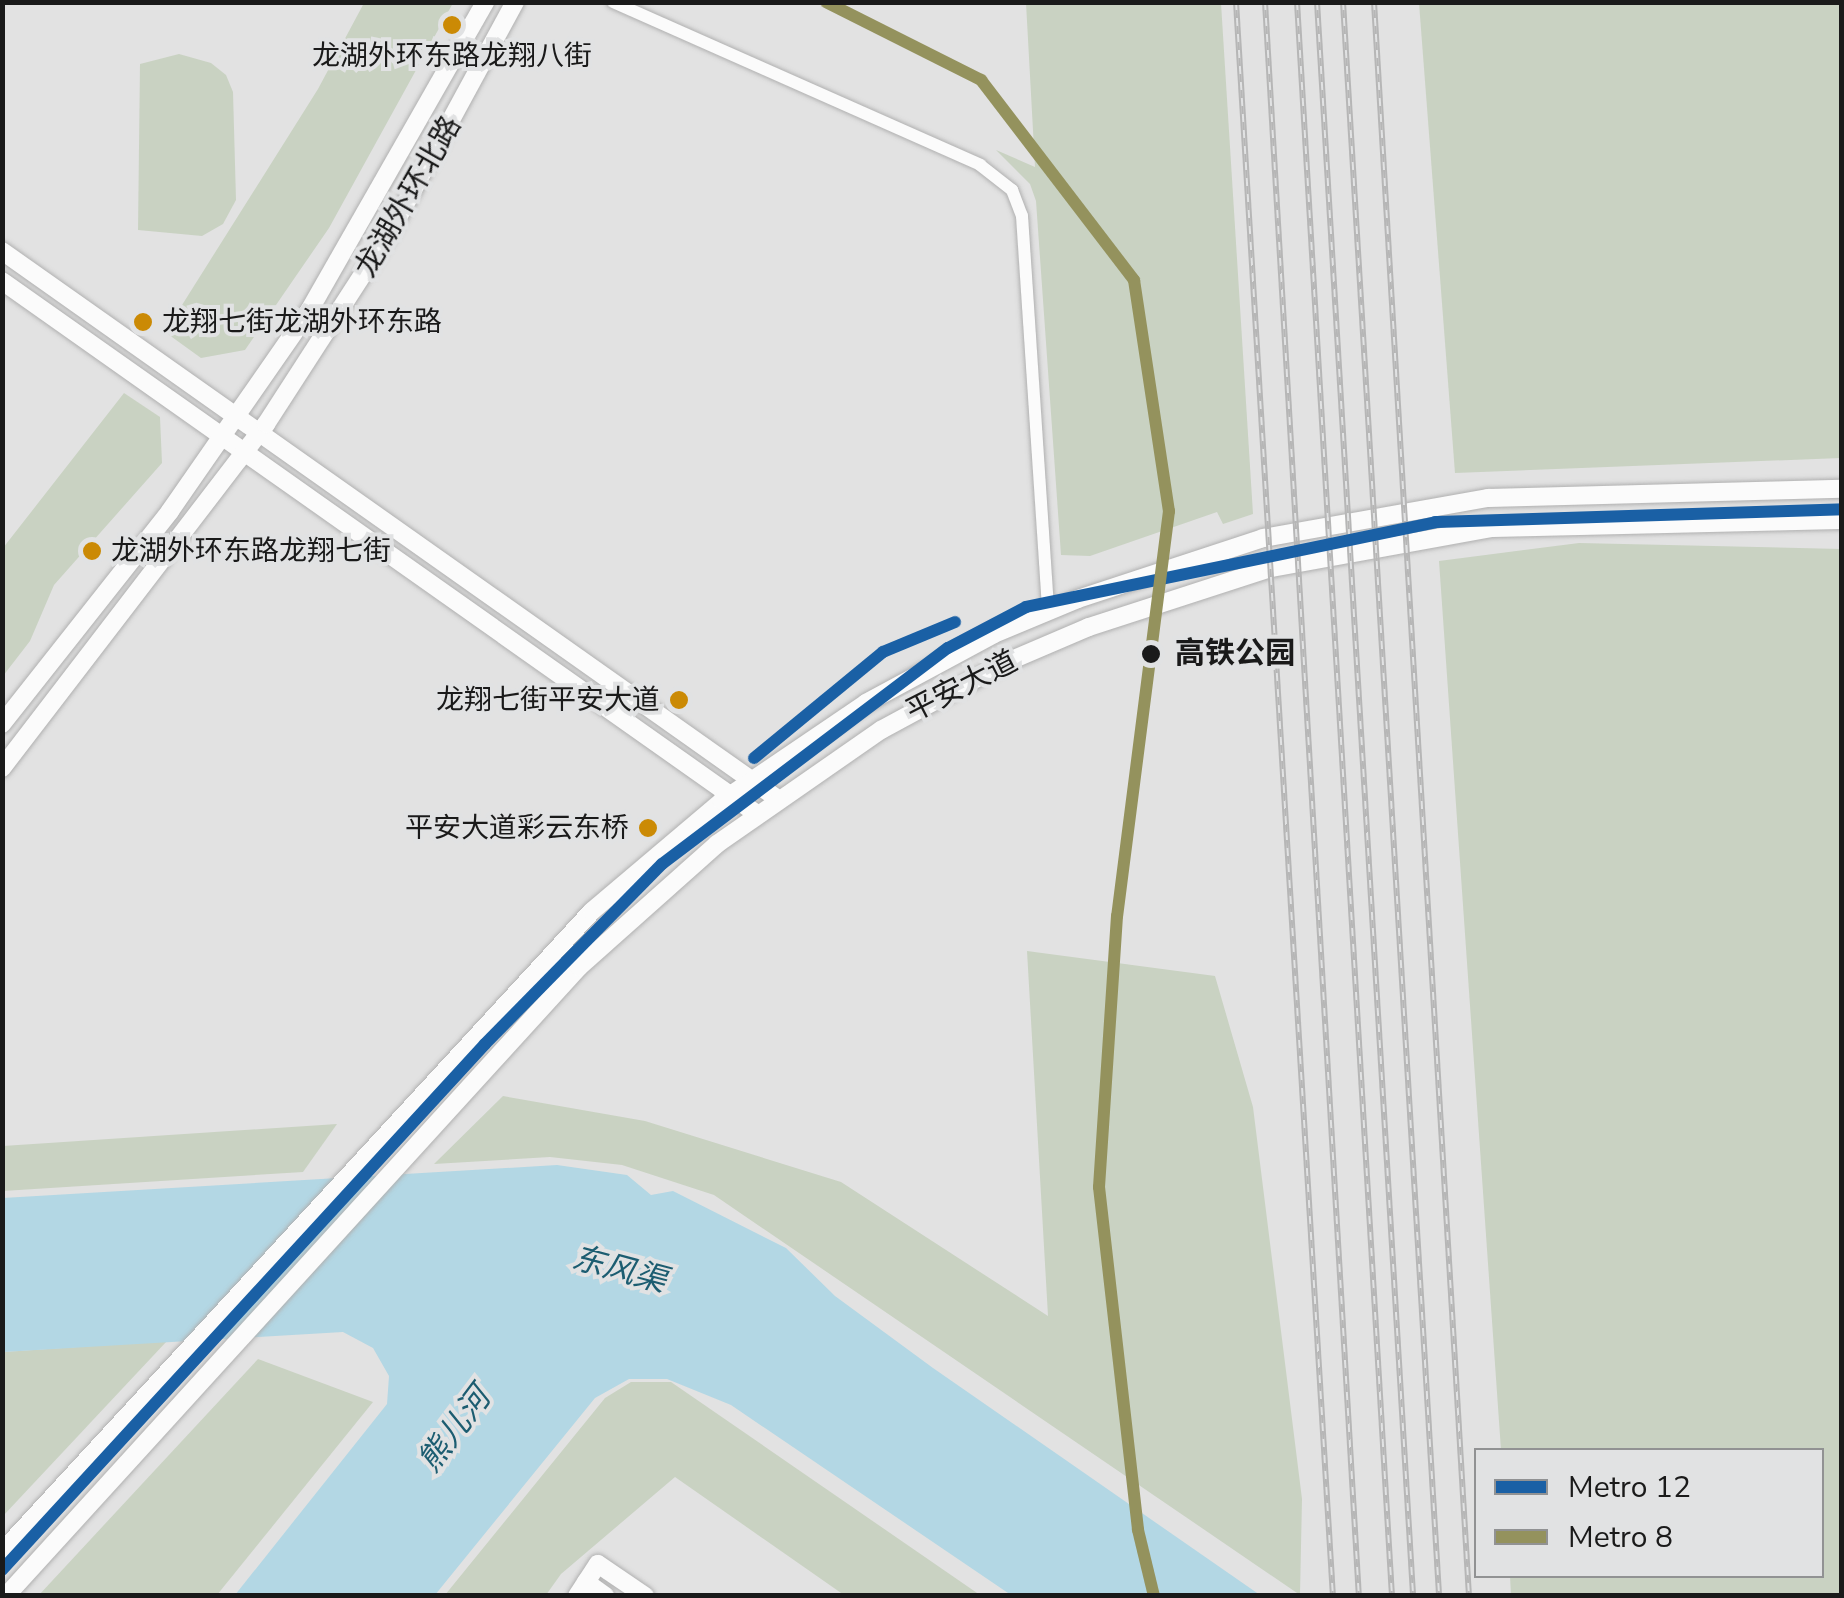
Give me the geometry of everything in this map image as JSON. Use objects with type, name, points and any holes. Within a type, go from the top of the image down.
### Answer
[{"type":"main road","name":"龙湖外环北路","points":[[2,724],[238,416],[365,220],[485,2]]},
{"type":"main road","name":"龙湖外环北路","points":[[2,768],[260,432],[389,234],[515,2]]},
{"type":"main road","points":[[2,251],[778,798]]},
{"type":"main road","points":[[2,281],[757,814]]},
{"type":"main road","name":"平安大道","points":[[2,1552],[592,911],[752,779],[911,677],[1048,612],[1263,538],[1423,506],[1554,492],[1842,490]]},
{"type":"main road","name":"平安大道","points":[[6,1596],[613,934],[778,798],[881,730],[1007,662],[1106,621],[1271,568],[1384,544],[1524,526],[1842,520]]},
{"type":"main road","points":[[619,1578],[606,1596],[581,1589],[598,1564],[619,1578],[644,1596]]},
{"type":"street","points":[[614,2],[980,165],[1012,190],[1022,216],[1048,612]]},
{"type":"green space","points":[[364,3],[453,3],[329,228],[245,350],[201,358],[165,332],[318,89]]},
{"type":"green space","points":[[1026,3],[1221,3],[1253,514],[1223,524],[1217,512],[1090,556],[1061,555],[1036,201],[1030,184],[996,150],[1035,167]]},
{"type":"green space","points":[[1419,3],[1841,3],[1841,458],[1455,473]]},
{"type":"green space","points":[[179,54],[211,63],[226,75],[233,92],[236,200],[223,224],[202,236],[138,230],[140,64]]},
{"type":"green space","points":[[124,393],[160,417],[162,463],[54,585],[30,641],[3,676],[3,548]]},
{"type":"green space","points":[[1579,543],[1841,549],[1841,1595],[1511,1595],[1510,1578],[1824,1578],[1824,1448],[1501,1448],[1439,561]]},
{"type":"green space","points":[[1027,951],[1215,976],[1253,1107],[1302,1499],[1300,1595],[714,1195],[622,1165],[550,1157],[434,1164],[503,1096],[645,1121],[841,1182],[1048,1316]]},
{"type":"green space","points":[[337,1124],[303,1172],[3,1191],[3,1146]]},
{"type":"green space","points":[[167,1341],[3,1516],[3,1352]]},
{"type":"green space","points":[[258,1359],[373,1402],[217,1595],[39,1595]]},
{"type":"green space","points":[[631,1382],[671,1382],[980,1595],[844,1595],[675,1477],[561,1574],[546,1595],[445,1595],[605,1398]]},
{"type":"water","points":[[557,1165],[627,1175],[651,1195],[673,1191],[786,1248],[835,1296],[933,1368],[1260,1595],[1011,1595],[731,1405],[667,1379],[629,1379],[595,1398],[435,1595],[235,1595],[387,1404],[389,1376],[373,1348],[343,1332],[3,1352],[3,1198]]},
{"type":"railway","points":[[1236,2],[1333,1596]]},
{"type":"railway","points":[[1265,2],[1359,1596]]},
{"type":"railway","points":[[1297,2],[1392,1596]]},
{"type":"railway","points":[[1317,2],[1413,1596]]},
{"type":"railway","points":[[1343,2],[1439,1596]]},
{"type":"railway","points":[[1374,2],[1469,1596]]},
{"type":"metro line","name":"8","points":[[826,2],[981,80],[1134,280],[1169,511],[1117,916],[1099,1187],[1138,1530],[1154,1596]]},
{"type":"metro line","name":"12","points":[[2,1570],[485,1044],[662,864],[948,648],[1026,607],[1435,522],[1842,509]]},
{"type":"metro line","name":"12","points":[[754,758],[883,652],[955,622]]},
{"type":"place","name":"龙湖外环东路龙翔八街","points":[[452,25]]},
{"type":"place","name":"龙翔七街龙湖外环东路","points":[[143,322]]},
{"type":"place","name":"龙湖外环东路龙翔七街","points":[[92,551]]},
{"type":"place","name":"高铁公园","points":[[1151,654]]},
{"type":"place","name":"龙翔七街平安大道","points":[[679,700]]},
{"type":"place","name":"平安大道彩云东桥","points":[[648,828]]},
{"type":"water label","name":"东风渠","points":[[619,1270]]},
{"type":"water label","name":"熊儿河","points":[[455,1430]]}]
